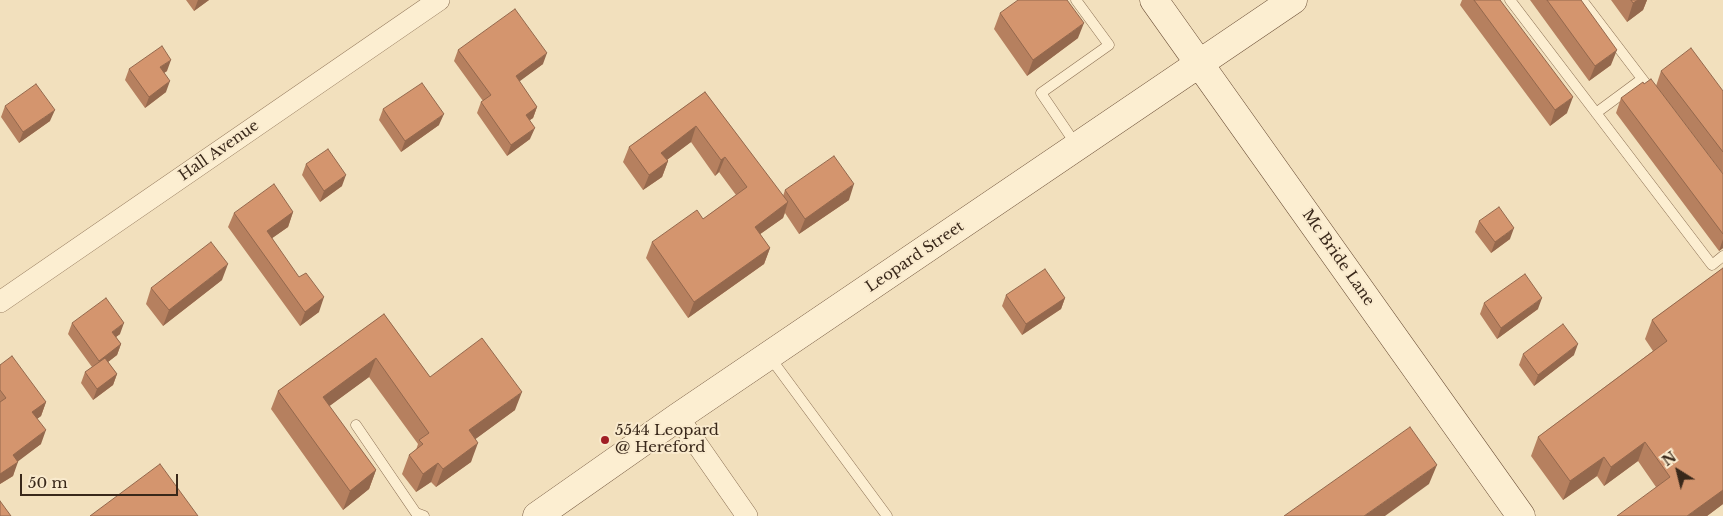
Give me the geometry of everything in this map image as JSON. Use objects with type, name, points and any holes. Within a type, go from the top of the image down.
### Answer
[{"type":"main road","name":"Mc Bride Lane","points":[[1154,0],[1521,516]]},
{"type":"main road","name":"Leopard Street","points":[[538,516],[678,417],[1293,0]]},
{"type":"street","name":"Hall Avenue","points":[[0,302],[439,0]]},
{"type":"street","points":[[678,417],[747,516]]},
{"type":"lane","points":[[1076,0],[1109,45],[1041,93],[1078,147]]},
{"type":"lane","points":[[1510,0],[1712,265],[1723,256]]},
{"type":"lane","points":[[1582,0],[1659,102]]},
{"type":"lane","points":[[1596,113],[1642,79]]},
{"type":"lane","points":[[768,356],[887,516]]},
{"type":"lane","points":[[356,425],[416,513],[424,516]]},
{"type":"building","points":[[1018,0],[1067,0],[1084,23],[1033,60],[1000,13]]},
{"type":"building","points":[[1474,0],[1500,0],[1573,97],[1555,110]]},
{"type":"building","points":[[1547,0],[1581,0],[1617,50],[1595,66]]},
{"type":"building","points":[[515,9],[547,53],[516,76],[537,107],[526,115],[535,128],[511,145],[481,102],[491,95],[458,50]]},
{"type":"building","points":[[162,46],[171,60],[160,67],[170,81],[149,97],[129,69]]},
{"type":"building","points":[[1691,48],[1723,91],[1723,152],[1661,71]]},
{"type":"building","points":[[1651,79],[1723,174],[1723,234],[1621,98],[1643,82],[1644,84]]},
{"type":"building","points":[[422,83],[444,114],[405,141],[383,109]]},
{"type":"building","points":[[36,84],[55,110],[23,132],[5,106]]},
{"type":"building","points":[[705,92],[788,202],[755,227],[770,248],[694,302],[652,242],[697,210],[703,219],[747,187],[725,157],[721,160],[696,126],[661,153],[668,161],[649,175],[629,147]]},
{"type":"building","points":[[328,149],[346,175],[324,191],[306,164]]},
{"type":"building","points":[[834,156],[854,184],[805,219],[785,190]]},
{"type":"building","points":[[274,184],[293,212],[267,231],[299,277],[306,273],[324,297],[305,312],[234,213]]},
{"type":"building","points":[[1499,207],[1514,228],[1495,242],[1479,221]]},
{"type":"building","points":[[211,242],[228,264],[169,310],[151,288]]},
{"type":"building","points":[[1723,268],[1723,490],[1687,516],[1617,516],[1670,477],[1645,442],[1611,467],[1604,457],[1570,481],[1538,437],[1667,341],[1652,320]]},
{"type":"building","points":[[1045,269],[1065,298],[1026,324],[1006,295]]},
{"type":"building","points":[[1525,274],[1542,298],[1501,328],[1484,303]]},
{"type":"building","points":[[106,298],[124,323],[112,332],[121,344],[99,361],[72,323]]},
{"type":"building","points":[[384,314],[430,377],[482,338],[522,392],[469,430],[478,443],[443,469],[438,463],[423,474],[409,455],[423,444],[419,440],[429,433],[376,358],[323,397],[376,470],[350,491],[278,391]]},
{"type":"building","points":[[1563,324],[1578,344],[1538,375],[1523,354]]},
{"type":"building","points":[[12,356],[46,402],[32,412],[46,430],[13,455],[18,462],[0,474],[0,402],[6,398],[0,390],[0,365]]},
{"type":"building","points":[[105,358],[117,374],[97,389],[85,372]]},
{"type":"building","points":[[1410,427],[1437,465],[1364,516],[1284,516]]},
{"type":"building","points":[[160,464],[198,516],[90,516]]},
{"type":"building","points":[[0,501],[11,516],[0,516]]},
{"type":"place","name":"5544 Leopard @ Hereford","points":[[605,440]]}]
